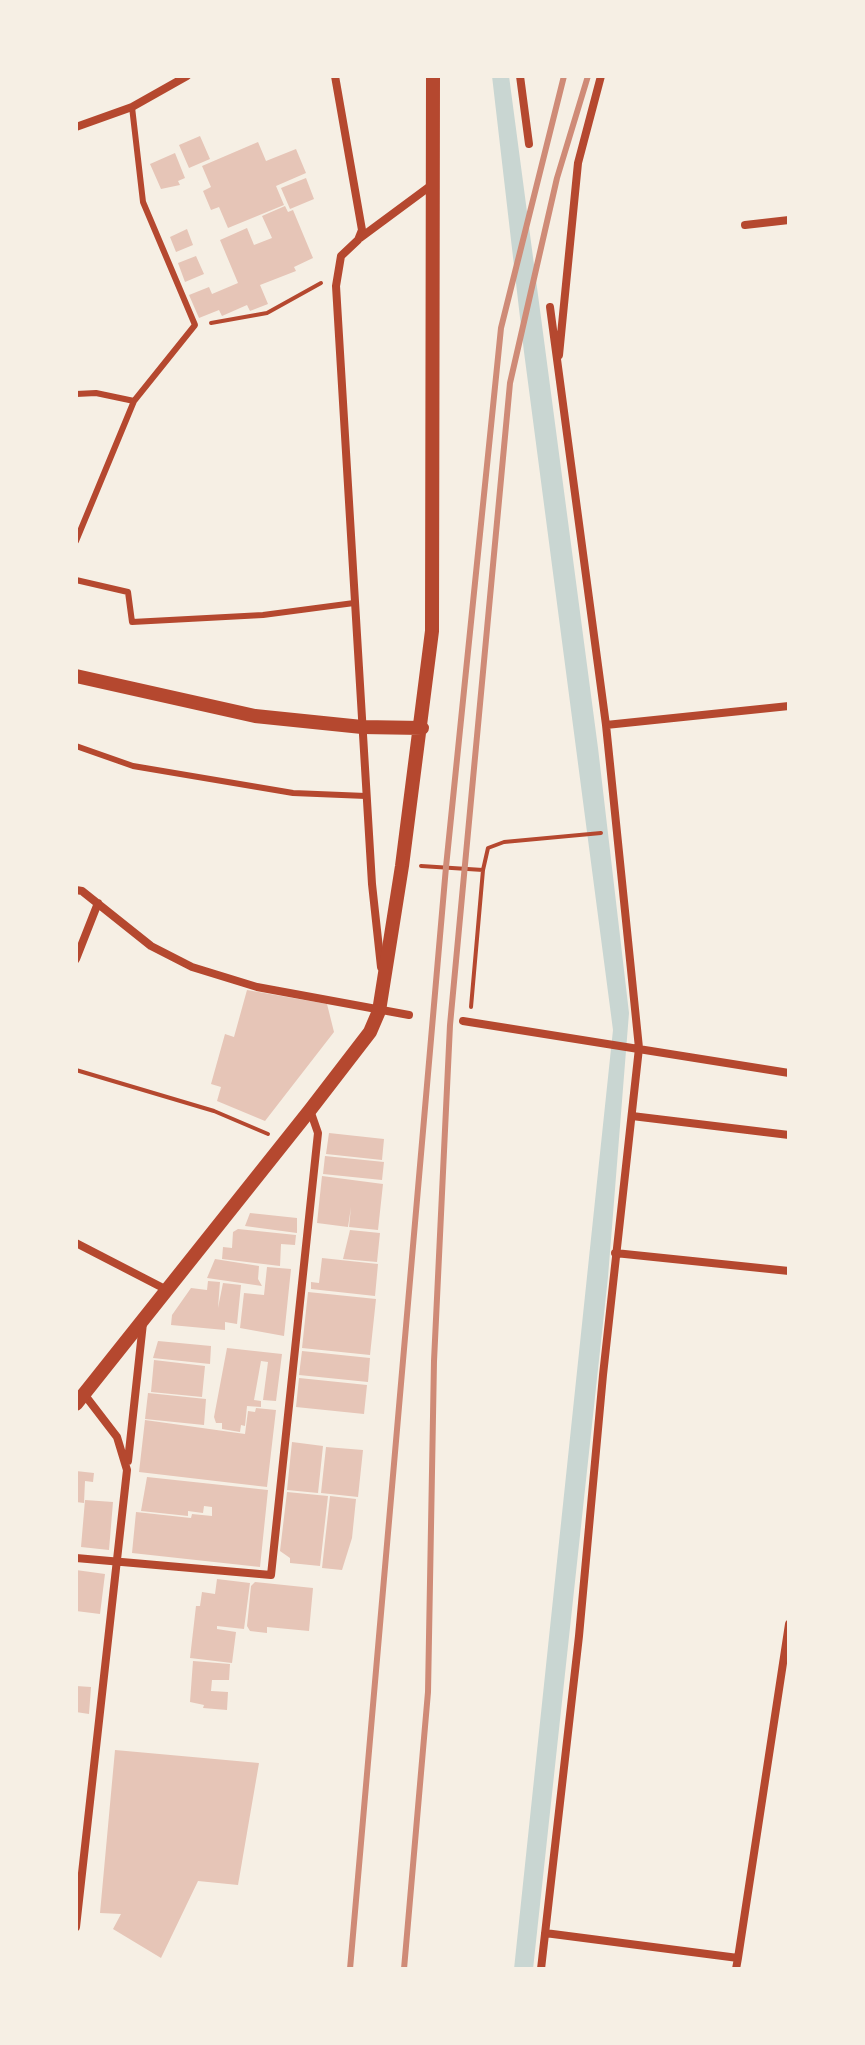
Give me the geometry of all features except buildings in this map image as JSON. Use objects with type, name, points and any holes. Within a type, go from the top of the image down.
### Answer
[{"type":"street","points":[[76,127],[132,107],[187,76]]},
{"type":"street","points":[[335,76],[361,213],[358,240]]},
{"type":"street","points":[[127,1470],[117,1437],[80,1399],[310,1110],[370,1032],[379,1011],[422,728],[432,631],[433,76]]},
{"type":"street","points":[[520,76],[529,144]]},
{"type":"street","points":[[557,372],[578,163],[601,76]]},
{"type":"street","points":[[384,988],[366,796],[337,274],[341,256],[358,240],[433,184]]},
{"type":"street","points":[[745,225],[789,220]]},
{"type":"street","points":[[541,1969],[579,1636],[615,1253],[639,1048],[606,725],[550,307]]},
{"type":"street","points":[[76,676],[255,716],[362,727],[422,728]]},
{"type":"street","points":[[606,725],[789,706]]},
{"type":"street","points":[[76,890],[98,903],[151,946],[192,967],[257,987],[409,1015]]},
{"type":"street","points":[[76,959],[98,903]]},
{"type":"street","points":[[467,1022],[789,1073]]},
{"type":"street","points":[[76,1558],[271,1575],[318,1133],[310,1110]]},
{"type":"street","points":[[632,1116],[789,1135]]},
{"type":"street","points":[[76,1243],[167,1290]]},
{"type":"street","points":[[615,1253],[789,1271]]},
{"type":"street","points":[[76,1927],[120,1562],[144,1320]]},
{"type":"street","points":[[736,1969],[789,1624]]},
{"type":"street","points":[[545,1933],[738,1958]]},
{"type":"lane","points":[[76,541],[134,401],[195,325],[143,202],[132,107]]},
{"type":"lane","points":[[76,394],[96,393],[134,401]]},
{"type":"lane","points":[[76,580],[128,592],[132,622],[263,615],[354,603]]},
{"type":"lane","points":[[76,746],[133,766],[293,793],[366,796]]},
{"type":"path","points":[[195,325],[236,321],[267,313],[337,274]]},
{"type":"path","points":[[467,1022],[488,848],[504,842],[615,832]]},
{"type":"path","points":[[402,866],[483,870]]},
{"type":"path","points":[[76,1070],[214,1111],[285,1141]]},
{"type":"shaded area","points":[[492,76],[509,76],[598,748],[629,1013],[608,1277],[533,1969],[514,1969],[613,1030],[524,352]]},
{"type":"railway","points":[[350,1969],[446,867],[501,328],[564,76]]},
{"type":"railway","points":[[404,1969],[428,1692],[434,1361],[450,1025],[510,383],[557,178],[588,76]]}]
